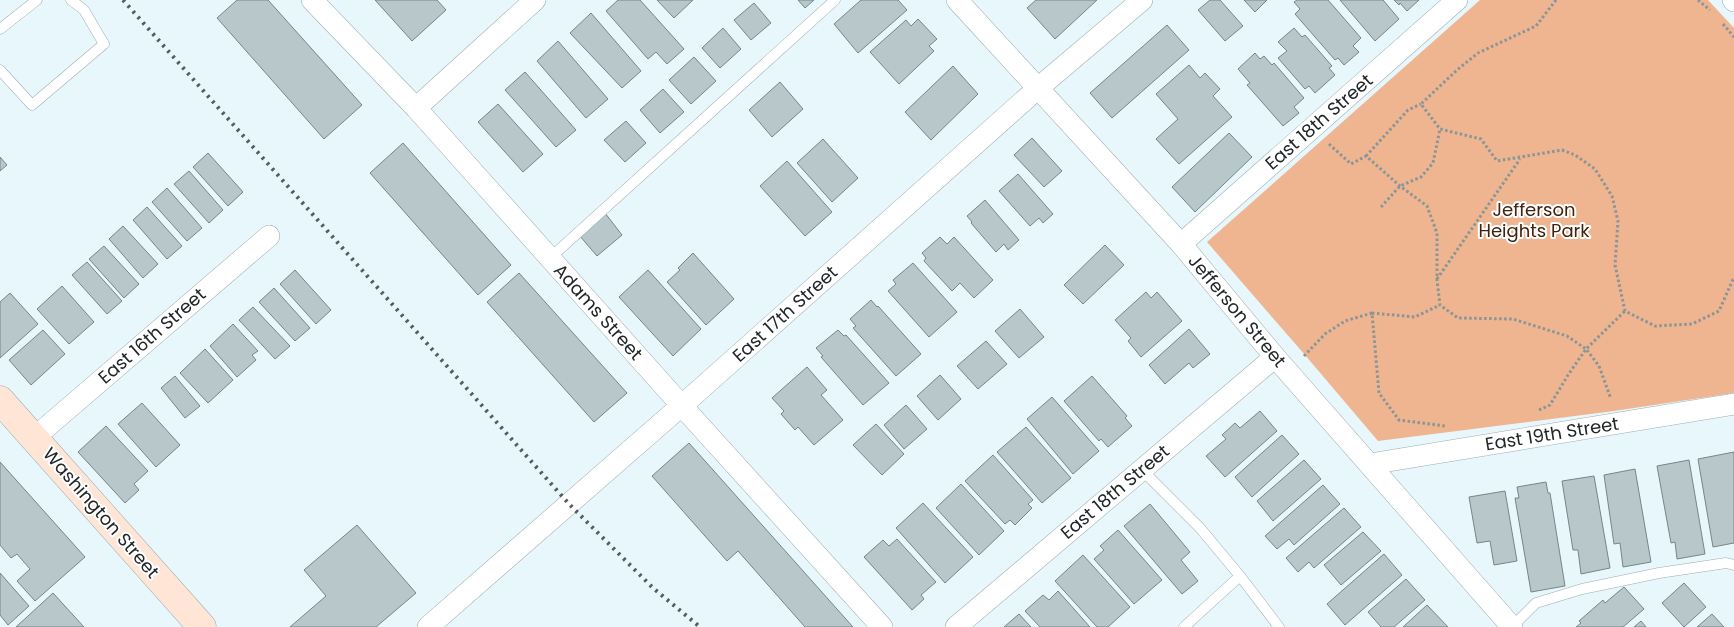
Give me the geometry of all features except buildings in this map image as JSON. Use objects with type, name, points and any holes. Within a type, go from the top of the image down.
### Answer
[{"type":"street","name":"Adams Street","points":[[312,0],[416,108],[882,627]]},
{"type":"street","points":[[416,108],[535,0]]},
{"type":"street","name":"Jefferson Street","points":[[957,0],[1181,244],[1281,364],[1512,627]]},
{"type":"street","name":"East 17th Street","points":[[428,627],[682,406],[1037,89],[1142,0]]},
{"type":"street","name":"East 18th Street","points":[[1181,244],[1457,0]]},
{"type":"street","name":"East 16th Street","points":[[35,438],[268,236]]},
{"type":"street","name":"East 18th Street","points":[[956,627],[1142,470],[1281,364]]},
{"type":"street","name":"Washington Street","points":[[0,400],[202,627]]},
{"type":"street","name":"East 19th Street","points":[[1370,464],[1734,404]]},
{"type":"lane","points":[[0,29],[37,0]]},
{"type":"lane","points":[[0,70],[32,105],[104,44],[84,10],[72,0]]},
{"type":"lane","points":[[550,258],[835,0]]},
{"type":"lane","points":[[1142,470],[1200,528],[1279,627]]},
{"type":"lane","points":[[1512,627],[1536,603],[1582,588],[1669,571],[1726,563],[1734,565]]},
{"type":"lane","points":[[1184,627],[1240,576]]},
{"type":"path","points":[[1314,126],[1331,146],[1351,164],[1366,156],[1408,110],[1422,104],[1457,70],[1478,53],[1536,26],[1556,0]]},
{"type":"path","points":[[1422,104],[1440,129],[1481,139],[1497,161],[1562,150],[1575,155],[1595,169],[1612,196],[1618,222],[1615,265],[1625,311]]},
{"type":"path","points":[[1380,207],[1400,186],[1421,177],[1433,163],[1440,129]]},
{"type":"path","points":[[1366,156],[1400,186],[1427,206],[1437,234],[1437,280],[1440,306],[1458,318],[1514,318],[1567,336],[1586,349],[1599,366],[1612,404]]},
{"type":"path","points":[[1437,280],[1521,158]]},
{"type":"path","points":[[1625,311],[1655,326],[1692,324],[1719,311],[1734,277]]},
{"type":"path","points":[[1281,364],[1345,321],[1372,314],[1415,316],[1440,306]]},
{"type":"path","points":[[1535,411],[1550,404],[1586,349],[1625,311]]},
{"type":"path","points":[[1372,314],[1380,393],[1399,420],[1454,427]]},
{"type":"green space","name":"Jefferson Heights Park","points":[[1480,0],[1708,0],[1734,28],[1734,393],[1614,411],[1378,441],[1207,242]]},
{"type":"railway","points":[[123,0],[569,504],[653,588],[700,627]]}]
